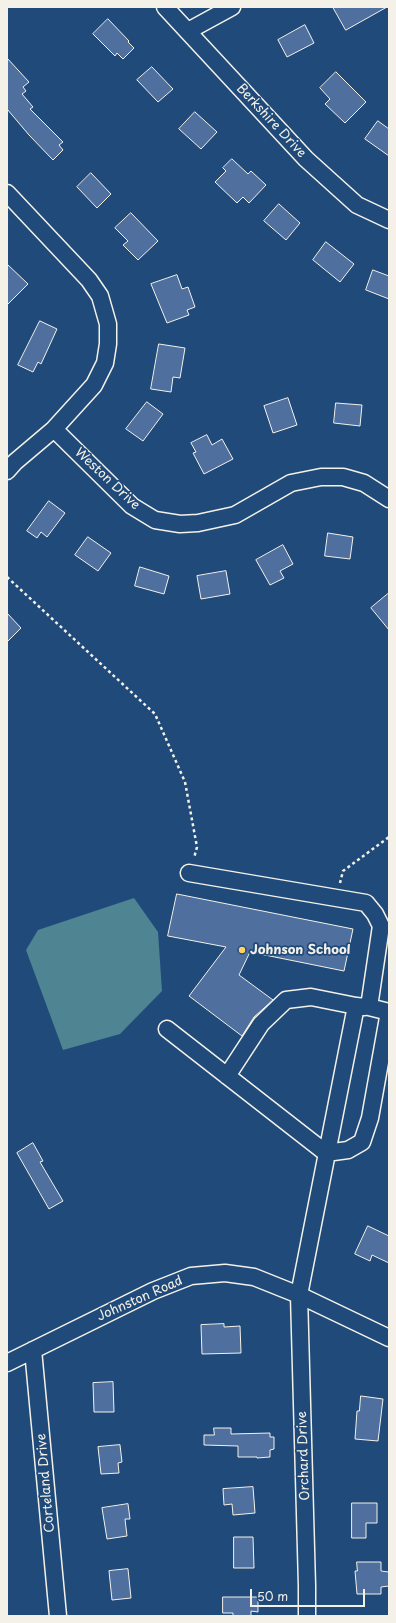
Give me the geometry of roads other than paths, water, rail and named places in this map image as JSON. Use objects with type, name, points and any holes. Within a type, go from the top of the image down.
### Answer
[{"type":"street","name":"Berkshire Drive","points":[[165,7],[306,159],[357,205],[389,220]]},
{"type":"street","points":[[188,31],[232,7]]},
{"type":"street","points":[[7,193],[89,280],[100,296],[108,324],[108,344],[105,363],[94,385],[54,429],[15,462],[7,471]]},
{"type":"street","name":"Weston Drive","points":[[54,429],[132,506],[155,520],[180,524],[198,523],[235,515],[291,483],[321,478],[343,477],[364,483],[389,499]]},
{"type":"street","name":"Orchard Drive","points":[[189,874],[366,903],[375,914],[381,926],[326,1153],[299,1295],[308,1586],[307,1616]]},
{"type":"street","points":[[167,1029],[227,1076],[326,1153],[348,1150],[362,1142],[370,1118],[389,1012],[311,997],[286,1000],[261,1024],[227,1076]]},
{"type":"street","name":"Johnston Road","points":[[7,1363],[153,1291],[191,1276],[224,1272],[254,1277],[299,1295],[389,1338]]},
{"type":"street","name":"Corteland Drive","points":[[33,1350],[58,1616]]},
{"type":"place","name":"Johnson School","points":[[242,950]]}]
